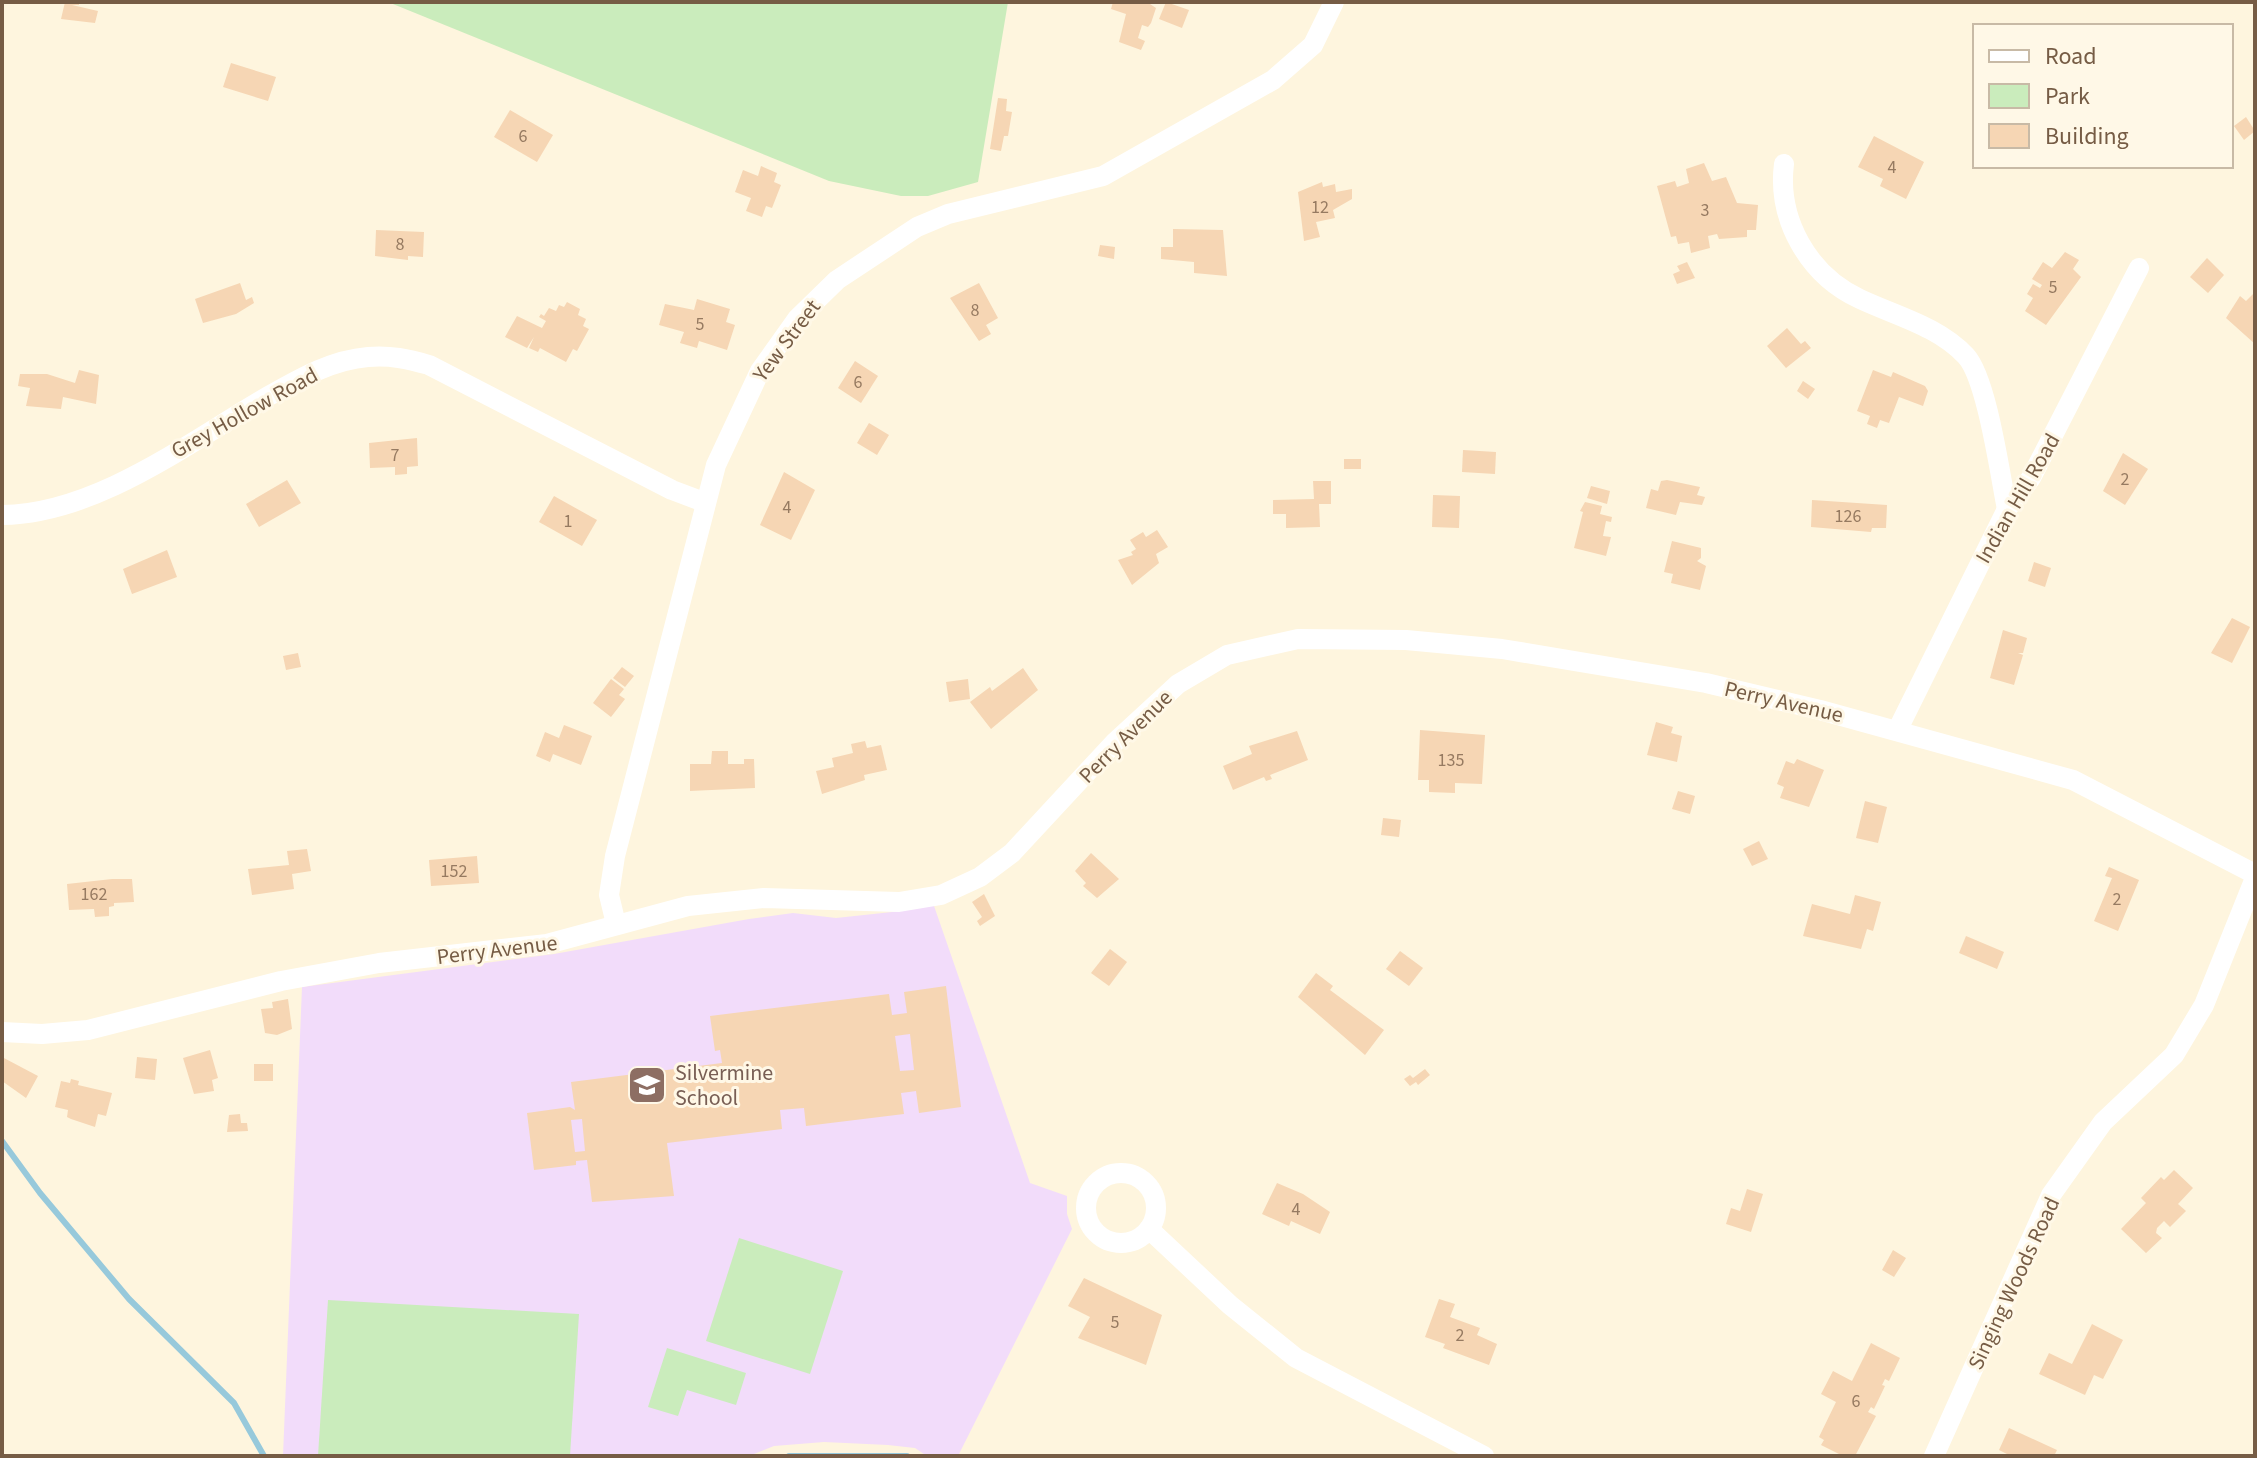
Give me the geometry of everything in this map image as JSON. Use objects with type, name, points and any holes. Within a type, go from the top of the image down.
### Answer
[{"type":"street","name":"Yew Street","points":[[616,924],[609,895],[615,856],[704,502],[723,445],[760,371],[797,319],[837,280],[897,238],[940,217],[1078,184],[1123,167],[1293,67],[1319,36],[1334,2]]},
{"type":"street","points":[[1784,164],[1781,191],[1788,221],[1802,249],[1856,298],[1947,338],[1969,359],[1980,383],[2007,509]]},
{"type":"street","name":"Indian Hill Road","points":[[1898,729],[2007,509],[2031,478],[2139,268]]},
{"type":"street","name":"Grey Hollow Road","points":[[2,515],[78,501],[136,473],[314,371],[366,357],[390,356],[445,373],[672,490],[704,502]]},
{"type":"street","name":"Perry Avenue","points":[[2,1032],[42,1034],[88,1030],[281,981],[379,963],[547,944],[652,913],[723,901],[784,898],[899,902],[928,898],[968,884],[1012,853],[1115,742],[1166,693],[1217,659],[1275,642],[1353,638],[1514,651],[1725,687],[1898,729],[2073,780],[2255,876]]},
{"type":"street","name":"Singing Woods Road","points":[[1934,1456],[2051,1195],[2103,1122],[2174,1055],[2204,1005],[2255,876]]},
{"type":"street","points":[[1149,1229],[1230,1305],[1296,1358],[1484,1456]]},
{"type":"shaded area","name":"Silvermine School","points":[[933,903],[1030,1183],[1067,1196],[1067,1214],[1072,1229],[958,1456],[927,1456],[915,1448],[888,1445],[824,1442],[774,1446],[749,1456],[283,1456],[302,987],[554,954],[793,913],[836,918],[892,912]]},
{"type":"green space","points":[[388,2],[1008,2],[978,182],[928,196],[901,196],[829,181]]},
{"type":"green space","points":[[739,1238],[843,1271],[810,1374],[706,1341]]},
{"type":"green space","points":[[328,1300],[579,1314],[570,1456],[318,1456]]},
{"type":"green space","points":[[667,1348],[746,1373],[736,1405],[687,1390],[678,1416],[648,1407]]},
{"type":"building","points":[[65,2],[79,2],[79,5],[72,5],[98,11],[95,23],[61,19]]},
{"type":"building","points":[[1113,2],[1147,2],[1156,8],[1148,27],[1142,25],[1138,38],[1145,41],[1141,50],[1119,42],[1126,14],[1111,9]]},
{"type":"building","points":[[1166,2],[1189,10],[1182,28],[1159,19]]},
{"type":"building","points":[[231,63],[276,77],[268,101],[223,87]]},
{"type":"building","points":[[998,98],[1007,99],[1006,111],[1012,112],[1008,136],[1004,136],[1001,151],[990,149]]},
{"type":"building","points":[[510,110],[553,135],[537,162],[494,137]]},
{"type":"building","points":[[2246,117],[2255,131],[2244,140],[2234,126]]},
{"type":"building","points":[[1874,136],[1924,162],[1906,199],[1880,186],[1883,179],[1858,167]]},
{"type":"building","points":[[1704,163],[1712,181],[1726,177],[1737,203],[1758,205],[1756,230],[1747,230],[1747,237],[1719,239],[1717,234],[1708,236],[1710,248],[1691,253],[1689,242],[1678,244],[1676,236],[1671,237],[1657,186],[1675,181],[1677,187],[1689,183],[1686,169]]},
{"type":"building","points":[[761,166],[777,173],[774,182],[781,185],[772,208],[766,206],[762,217],[746,211],[751,198],[735,192],[743,170],[758,176]]},
{"type":"building","points":[[1322,182],[1323,187],[1335,184],[1336,192],[1352,189],[1352,199],[1333,210],[1335,218],[1316,222],[1320,237],[1304,241],[1298,192]]},
{"type":"building","points":[[1173,229],[1223,230],[1227,276],[1194,273],[1194,262],[1161,259],[1161,247],[1173,247]]},
{"type":"building","points":[[376,230],[424,232],[423,257],[408,256],[408,260],[375,256]]},
{"type":"building","points":[[1100,245],[1115,247],[1114,259],[1098,256]]},
{"type":"building","points":[[2065,252],[2079,260],[2073,269],[2081,277],[2046,325],[2025,311],[2033,298],[2027,294],[2033,284],[2040,288],[2042,285],[2032,279],[2043,262],[2052,268]]},
{"type":"building","points":[[2207,258],[2224,275],[2208,293],[2190,277]]},
{"type":"building","points":[[1687,262],[1695,278],[1677,284],[1673,274],[1680,271],[1677,266]]},
{"type":"building","points":[[240,283],[246,300],[252,297],[254,303],[236,314],[203,323],[195,299]]},
{"type":"building","points":[[979,283],[998,318],[986,325],[991,334],[979,341],[950,298]]},
{"type":"building","points":[[2255,292],[2255,344],[2226,318],[2240,296],[2246,301]]},
{"type":"building","points":[[697,299],[730,309],[726,322],[735,325],[727,350],[699,341],[697,348],[680,343],[684,332],[659,325],[665,304],[694,310]]},
{"type":"building","points":[[567,302],[580,309],[578,315],[586,319],[583,326],[589,329],[577,351],[573,349],[566,362],[540,348],[538,352],[529,348],[534,337],[527,348],[505,337],[517,316],[542,328],[546,321],[539,317],[541,314],[544,316],[549,308],[556,311],[559,305],[564,307]]},
{"type":"building","points":[[1787,328],[1801,344],[1805,341],[1811,348],[1786,368],[1767,346]]},
{"type":"building","points":[[855,361],[878,376],[861,403],[838,388]]},
{"type":"building","points":[[79,370],[99,375],[96,404],[63,397],[61,409],[26,406],[30,388],[18,386],[20,374],[47,374],[75,383]]},
{"type":"building","points":[[1873,370],[1891,377],[1893,372],[1925,386],[1928,391],[1923,406],[1899,397],[1889,423],[1880,420],[1877,428],[1867,424],[1870,416],[1857,411]]},
{"type":"building","points":[[1803,381],[1815,389],[1808,399],[1797,391]]},
{"type":"building","points":[[869,423],[889,435],[877,455],[857,443]]},
{"type":"building","points":[[417,438],[418,466],[407,467],[407,474],[395,475],[395,467],[370,468],[369,443]]},
{"type":"building","points":[[1463,450],[1496,452],[1495,474],[1462,472]]},
{"type":"building","points":[[2123,453],[2148,469],[2125,505],[2103,491]]},
{"type":"building","points":[[1344,459],[1361,459],[1361,469],[1344,469]]},
{"type":"building","points":[[784,472],[815,490],[791,540],[760,525]]},
{"type":"building","points":[[287,480],[301,503],[259,527],[246,504]]},
{"type":"building","points":[[1313,481],[1331,481],[1331,504],[1319,504],[1320,527],[1286,528],[1286,514],[1273,514],[1273,500],[1314,499]]},
{"type":"building","points":[[1661,481],[1700,487],[1697,495],[1705,497],[1702,505],[1680,502],[1676,515],[1646,508],[1651,489],[1658,491]]},
{"type":"building","points":[[1591,486],[1610,491],[1607,504],[1587,498]]},
{"type":"building","points":[[1433,495],[1460,496],[1459,528],[1432,527]]},
{"type":"building","points":[[554,496],[597,520],[582,546],[539,522]]},
{"type":"building","points":[[1812,500],[1887,505],[1886,528],[1872,528],[1871,532],[1811,527]]},
{"type":"building","points":[[1585,502],[1602,506],[1600,514],[1612,517],[1611,522],[1606,521],[1603,536],[1611,537],[1606,556],[1574,548],[1583,512],[1580,511]]},
{"type":"building","points":[[1157,530],[1168,547],[1156,554],[1159,563],[1132,585],[1118,560],[1133,555],[1131,552],[1136,549],[1130,540],[1143,532],[1146,537]]},
{"type":"building","points":[[1672,541],[1701,548],[1701,558],[1697,561],[1706,566],[1700,590],[1671,583],[1673,574],[1664,572]]},
{"type":"building","points":[[167,550],[177,577],[132,594],[123,569]]},
{"type":"building","points":[[2034,562],[2051,568],[2045,587],[2028,581]]},
{"type":"building","points":[[2232,618],[2250,627],[2232,663],[2211,653]]},
{"type":"building","points":[[2003,630],[2027,638],[2023,653],[2018,653],[2023,655],[2014,685],[1990,678]]},
{"type":"building","points":[[298,653],[301,667],[286,670],[283,656]]},
{"type":"building","points":[[622,667],[634,676],[625,687],[613,678]]},
{"type":"building","points":[[1023,668],[1038,690],[991,729],[970,702],[990,687],[992,691]]},
{"type":"building","points":[[611,679],[624,689],[619,695],[625,699],[611,717],[593,703]]},
{"type":"building","points":[[968,679],[970,699],[949,702],[946,682]]},
{"type":"building","points":[[1656,722],[1673,727],[1671,733],[1682,736],[1677,762],[1647,755]]},
{"type":"building","points":[[564,725],[592,736],[581,765],[553,754],[550,762],[536,756],[545,732],[559,738]]},
{"type":"building","points":[[1420,730],[1485,735],[1482,784],[1455,783],[1455,793],[1429,792],[1429,780],[1418,780]]},
{"type":"building","points":[[1297,731],[1308,760],[1270,775],[1272,779],[1266,781],[1264,777],[1233,790],[1223,766],[1252,754],[1249,746]]},
{"type":"building","points":[[865,741],[867,748],[881,745],[887,770],[864,775],[865,780],[822,794],[816,771],[834,767],[832,758],[853,753],[851,744]]},
{"type":"building","points":[[712,751],[728,751],[728,764],[744,764],[744,759],[754,759],[755,788],[690,791],[690,764],[711,764]]},
{"type":"building","points":[[1797,759],[1824,770],[1809,807],[1780,798],[1784,787],[1777,784],[1786,761],[1794,764]]},
{"type":"building","points":[[1678,791],[1695,796],[1690,814],[1672,809]]},
{"type":"building","points":[[1865,801],[1887,807],[1878,843],[1856,838]]},
{"type":"building","points":[[1383,818],[1401,820],[1399,837],[1381,835]]},
{"type":"building","points":[[1759,841],[1768,859],[1752,866],[1743,849]]},
{"type":"building","points":[[307,849],[311,871],[292,874],[294,889],[252,895],[248,869],[289,865],[287,851]]},
{"type":"building","points":[[1091,853],[1119,879],[1097,898],[1083,886],[1086,883],[1075,871]]},
{"type":"building","points":[[477,856],[479,883],[431,886],[429,860]]},
{"type":"building","points":[[2109,867],[2139,880],[2118,931],[2094,921],[2112,878],[2105,876]]},
{"type":"building","points":[[132,879],[134,902],[114,903],[109,907],[109,916],[95,917],[94,909],[69,910],[67,884]]},
{"type":"building","points":[[984,894],[995,916],[980,926],[977,921],[982,917],[972,902]]},
{"type":"building","points":[[1855,895],[1881,902],[1873,931],[1867,929],[1861,949],[1803,936],[1812,904],[1850,914]]},
{"type":"building","points":[[1966,936],[2004,952],[1997,969],[1959,953]]},
{"type":"building","points":[[1110,949],[1127,962],[1109,986],[1091,973]]},
{"type":"building","points":[[1400,951],[1423,968],[1409,986],[1386,969]]},
{"type":"building","points":[[1316,973],[1333,986],[1330,990],[1384,1030],[1365,1055],[1298,997]]},
{"type":"building","points":[[946,986],[961,1107],[919,1113],[916,1091],[901,1093],[904,1114],[806,1126],[804,1108],[780,1110],[782,1129],[667,1143],[674,1196],[592,1202],[587,1160],[576,1161],[576,1165],[534,1170],[527,1113],[570,1107],[575,1110],[571,1082],[722,1063],[720,1050],[715,1051],[710,1016],[889,994],[892,1015],[907,1013],[904,992]],"holes":[[[910,1034],[914,1070],[900,1071],[895,1036]],[[582,1119],[585,1151],[575,1152],[571,1120]]]},
{"type":"building","points":[[288,999],[292,1029],[277,1035],[265,1033],[261,1009],[273,1008],[272,1002]]},
{"type":"building","points":[[210,1050],[218,1078],[212,1080],[214,1091],[194,1094],[183,1058]]},
{"type":"building","points":[[2,1057],[38,1076],[26,1098],[2,1081]]},
{"type":"building","points":[[137,1057],[157,1059],[155,1080],[135,1078]]},
{"type":"building","points":[[254,1064],[273,1064],[273,1081],[254,1081]]},
{"type":"building","points":[[1425,1069],[1430,1075],[1418,1085],[1416,1082],[1410,1086],[1404,1079],[1410,1075],[1413,1078]]},
{"type":"building","points":[[71,1079],[79,1081],[78,1085],[112,1093],[106,1116],[98,1114],[95,1127],[67,1117],[68,1110],[55,1107],[61,1081],[70,1083]]},
{"type":"building","points":[[240,1114],[241,1123],[247,1123],[248,1131],[227,1132],[229,1115]]},
{"type":"building","points":[[2174,1170],[2193,1188],[2178,1204],[2186,1211],[2170,1227],[2164,1221],[2157,1228],[2156,1233],[2162,1238],[2146,1253],[2121,1229],[2146,1203],[2141,1198],[2161,1177],[2164,1180]]},
{"type":"building","points":[[1277,1183],[1303,1194],[1330,1212],[1320,1234],[1291,1221],[1289,1226],[1262,1214]]},
{"type":"building","points":[[1747,1189],[1763,1194],[1751,1232],[1726,1224],[1731,1208],[1740,1211]]},
{"type":"building","points":[[1893,1250],[1906,1258],[1894,1277],[1882,1270]]},
{"type":"building","points":[[1084,1278],[1162,1315],[1146,1365],[1078,1338],[1090,1317],[1068,1306]]},
{"type":"building","points":[[1439,1299],[1455,1304],[1450,1317],[1480,1328],[1477,1335],[1497,1344],[1489,1365],[1443,1348],[1445,1344],[1425,1337]]},
{"type":"building","points":[[2092,1324],[2123,1340],[2103,1379],[2094,1375],[2085,1395],[2039,1374],[2049,1353],[2072,1364]]},
{"type":"building","points":[[1871,1343],[1900,1358],[1889,1381],[1885,1379],[1882,1385],[1885,1386],[1874,1409],[1871,1407],[1868,1412],[1876,1416],[1855,1456],[1843,1456],[1821,1445],[1824,1440],[1819,1437],[1836,1402],[1821,1394],[1833,1371],[1852,1381]]},
{"type":"building","points":[[2009,1428],[2057,1450],[2054,1456],[2011,1456],[1999,1450]]},
{"type":"waterway","points":[[2,1141],[40,1193],[129,1299],[234,1403],[264,1456]]},
{"type":"waterway","points":[[789,1456],[907,1456]]},
{"type":"place","name":"Silvermine School","points":[[647,1085]]}]
